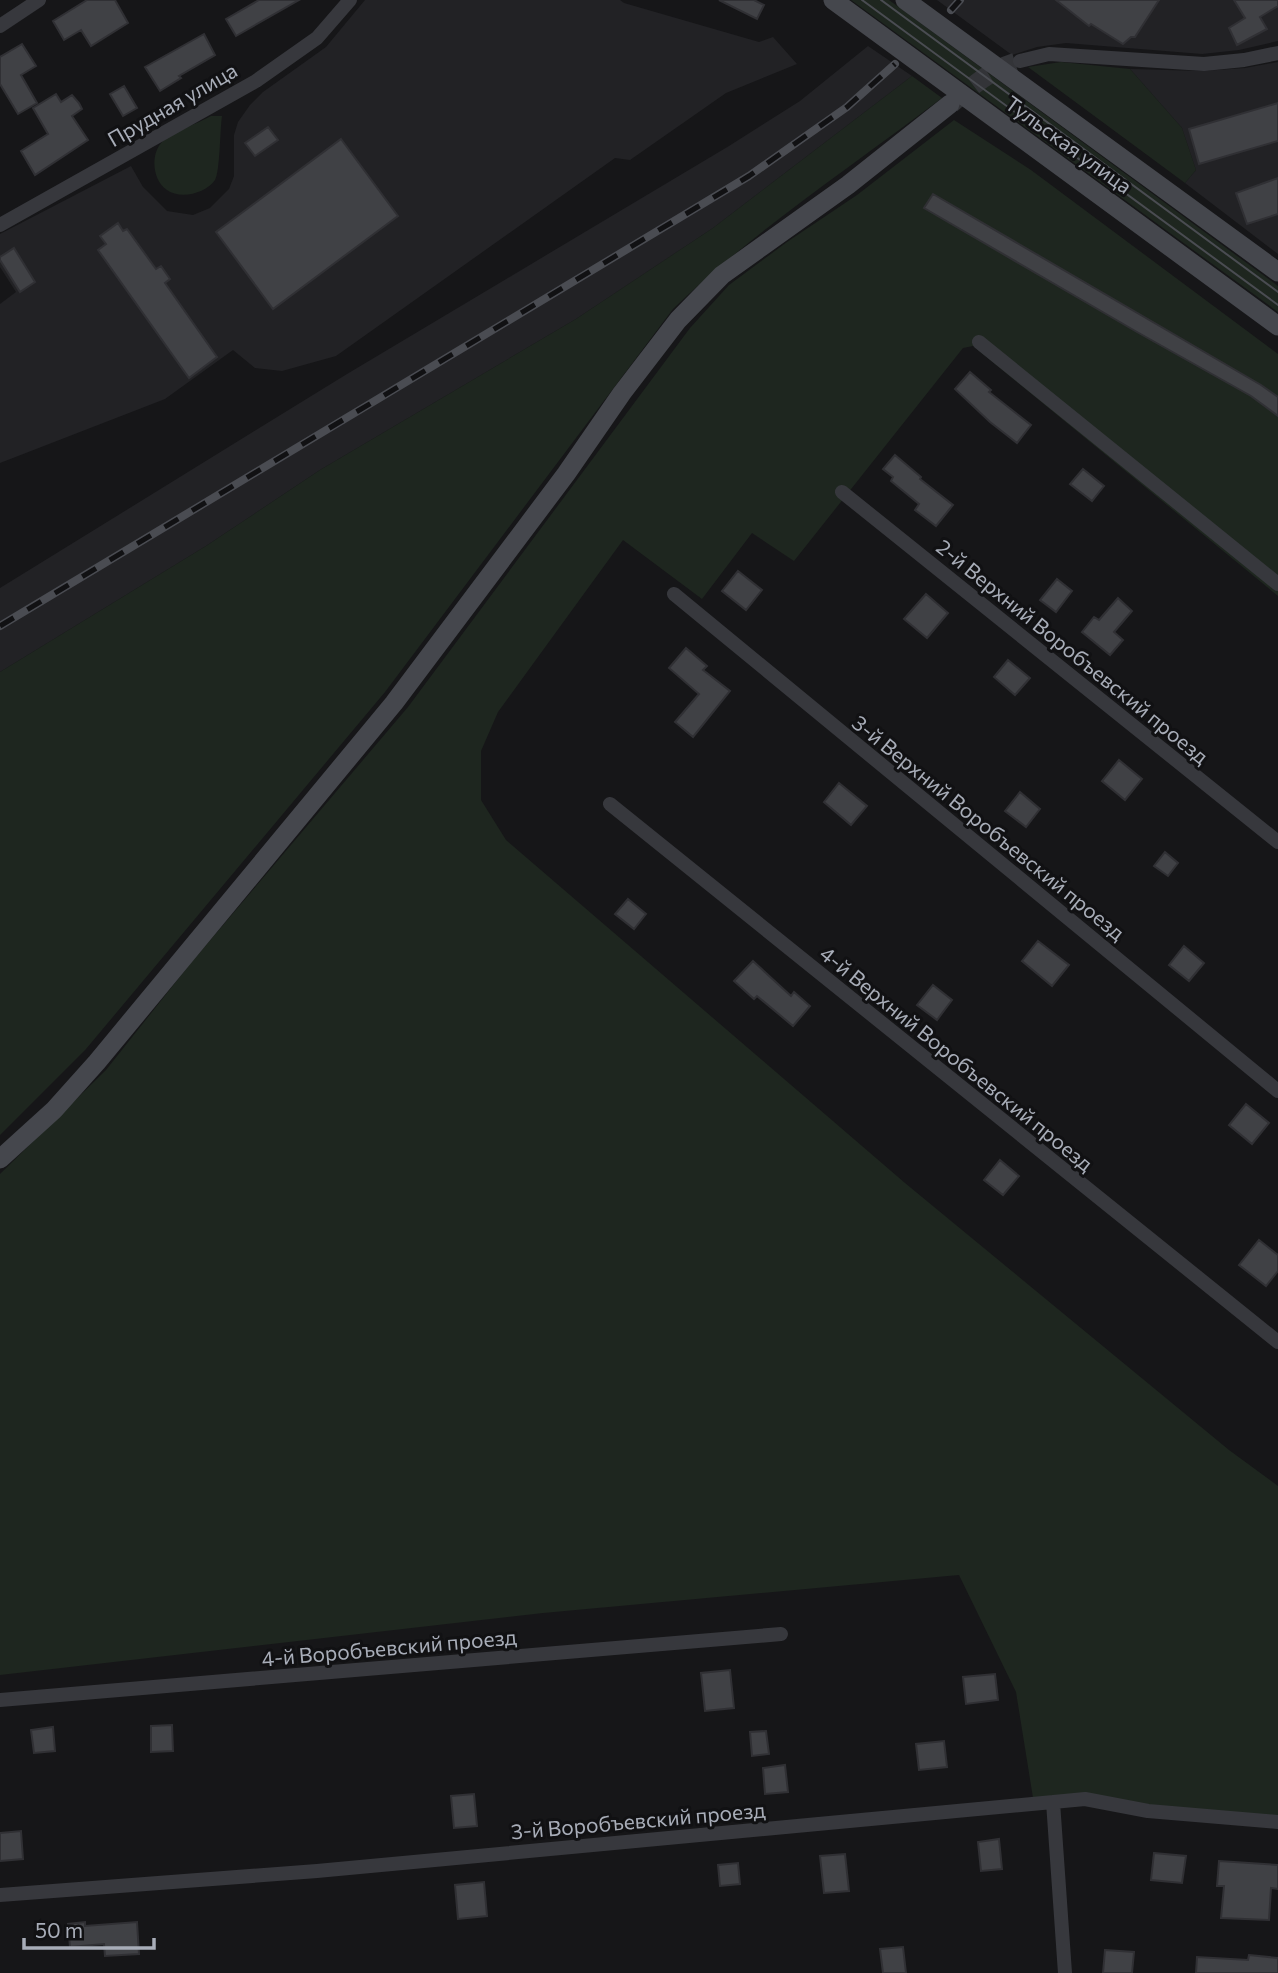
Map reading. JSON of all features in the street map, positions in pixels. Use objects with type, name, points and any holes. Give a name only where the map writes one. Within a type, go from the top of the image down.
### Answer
[{"type":"street","points":[[0,26],[39,0]]},
{"type":"street","name":"Прудная улица","points":[[0,225],[256,81],[317,38],[350,0]]},
{"type":"street","name":"Тульская улица","points":[[833,0],[1278,326]]},
{"type":"street","name":"Тульская улица","points":[[905,0],[1278,272]]},
{"type":"street","points":[[1020,61],[1049,54],[1204,64],[1278,53]]},
{"type":"street","points":[[0,1159],[54,1110],[96,1062],[394,703],[678,320],[722,275],[848,185],[950,104]]},
{"type":"street","points":[[979,342],[1278,584]]},
{"type":"street","name":"2-й Верхний Воробъевский проезд","points":[[842,492],[1278,842]]},
{"type":"street","name":"3-й Верхний Воробъевский проезд","points":[[674,594],[1278,1091]]},
{"type":"street","name":"4-й Верхний Воробъевский проезд","points":[[610,804],[1278,1342]]},
{"type":"street","name":"4-й Воробъевский проезд","points":[[0,1700],[781,1634]]},
{"type":"street","name":"3-й Воробъевский проезд","points":[[0,1895],[331,1870],[1085,1799],[1148,1811],[1278,1822]]},
{"type":"street","points":[[1053,1802],[1065,1973]]},
{"type":"shaded area","points":[[365,0],[620,0],[759,42],[773,37],[797,64],[726,93],[630,160],[615,158],[336,356],[282,371],[255,368],[233,350],[165,399],[0,463],[0,304],[16,292],[0,267],[0,234],[131,166],[143,187],[167,211],[193,215],[210,208],[229,189],[234,176],[234,135],[238,122],[250,105],[263,92],[326,47]]},
{"type":"shaded area","points":[[851,0],[889,0],[1278,286],[1278,312]]},
{"type":"shaded area","points":[[937,0],[1278,0],[1278,41],[1239,50],[1202,54],[1066,43],[1037,47],[1012,55]]},
{"type":"shaded area","points":[[868,46],[912,76],[713,228],[576,319],[320,470],[206,546],[0,672],[0,588],[347,374],[729,146],[800,101]]},
{"type":"shaded area","points":[[1061,62],[1130,69],[1182,128],[1196,170],[1185,183],[1028,67]]},
{"type":"shaded area","points":[[1278,62],[1278,254],[1185,183],[1196,170],[1182,128],[1130,69],[1203,71]]},
{"type":"shaded area","points":[[912,76],[942,98],[770,226],[673,309],[385,692],[86,1049],[0,1135],[0,672],[206,546],[320,470],[576,319],[713,228]]},
{"type":"shaded area","points":[[211,116],[222,116],[215,180],[193,194],[179,194],[167,190],[158,180],[154,166],[159,146],[174,134]]},
{"type":"shaded area","points":[[954,120],[1031,170],[1278,354],[1278,596],[973,346],[963,348],[794,561],[752,533],[702,599],[623,540],[498,712],[481,751],[481,800],[506,840],[905,1183],[1229,1450],[1278,1486],[1278,1822],[1085,1799],[1034,1804],[1016,1692],[959,1575],[543,1613],[0,1675],[0,1174],[106,1070],[190,964],[408,707],[690,328],[729,285],[857,195]]},
{"type":"building","points":[[87,0],[115,0],[128,23],[91,46],[81,30],[64,40],[53,21]]},
{"type":"building","points":[[259,0],[299,0],[236,36],[226,19]]},
{"type":"building","points":[[719,0],[754,0],[764,5],[757,19]]},
{"type":"building","points":[[1056,0],[1159,0],[1135,37],[1123,44],[1091,24],[1089,26]]},
{"type":"building","points":[[1234,0],[1278,0],[1278,6],[1260,17],[1267,29],[1237,45],[1229,28],[1245,18]]},
{"type":"building","points":[[204,34],[215,55],[179,76],[181,78],[160,91],[145,67]]},
{"type":"building","points":[[22,44],[36,66],[21,75],[37,103],[18,114],[0,84],[0,57]]},
{"type":"building","points":[[124,86],[137,108],[123,116],[110,94]]},
{"type":"building","points":[[56,94],[61,102],[72,95],[79,103],[82,109],[72,116],[88,140],[35,175],[21,151],[48,134],[33,108]]},
{"type":"building","points":[[1278,103],[1278,141],[1199,164],[1189,129]]},
{"type":"building","points":[[268,127],[278,140],[255,156],[245,143]]},
{"type":"building","points":[[341,139],[398,216],[273,309],[216,232]]},
{"type":"building","points":[[1278,178],[1278,214],[1247,224],[1236,193]]},
{"type":"building","points":[[933,194],[1261,385],[1278,397],[1278,416],[1251,396],[924,208]]},
{"type":"building","points":[[118,223],[123,231],[127,229],[156,269],[161,266],[170,279],[165,283],[217,357],[189,378],[98,250],[106,244],[100,236]]},
{"type":"building","points":[[14,248],[35,282],[20,292],[0,260],[0,257]]},
{"type":"building","points":[[970,372],[991,390],[989,392],[1031,425],[1017,443],[955,389]]},
{"type":"building","points":[[895,455],[953,505],[936,526],[915,510],[919,504],[891,481],[893,477],[883,469]]},
{"type":"building","points":[[1083,469],[1104,486],[1092,501],[1070,484]]},
{"type":"building","points":[[738,571],[762,590],[746,610],[722,591]]},
{"type":"building","points":[[1057,579],[1072,591],[1056,612],[1040,600]]},
{"type":"building","points":[[926,594],[948,613],[927,638],[904,619]]},
{"type":"building","points":[[1118,598],[1132,611],[1114,632],[1123,640],[1110,655],[1082,632],[1094,617],[1099,620]]},
{"type":"building","points":[[686,648],[707,666],[703,670],[730,691],[693,737],[675,722],[699,694],[669,668]]},
{"type":"building","points":[[1008,660],[1030,678],[1015,695],[994,677]]},
{"type":"building","points":[[1119,760],[1142,779],[1125,800],[1102,781]]},
{"type":"building","points":[[839,783],[867,806],[851,825],[824,802]]},
{"type":"building","points":[[1020,792],[1040,809],[1026,827],[1005,811]]},
{"type":"building","points":[[1165,852],[1178,863],[1168,876],[1154,866]]},
{"type":"building","points":[[628,899],[646,914],[634,929],[615,914]]},
{"type":"building","points":[[1038,941],[1069,965],[1052,986],[1022,961]]},
{"type":"building","points":[[1184,946],[1204,963],[1189,981],[1169,965]]},
{"type":"building","points":[[753,961],[791,996],[794,992],[810,1006],[793,1026],[757,996],[754,999],[734,981]]},
{"type":"building","points":[[933,985],[952,1000],[937,1020],[917,1005]]},
{"type":"building","points":[[1246,1104],[1269,1123],[1252,1144],[1229,1125]]},
{"type":"building","points":[[1000,1160],[1019,1176],[1003,1195],[984,1180]]},
{"type":"building","points":[[1259,1240],[1278,1255],[1278,1271],[1266,1286],[1239,1265]]},
{"type":"building","points":[[730,1670],[734,1708],[705,1711],[701,1673]]},
{"type":"building","points":[[995,1674],[998,1700],[966,1704],[963,1677]]},
{"type":"building","points":[[172,1725],[173,1751],[151,1752],[151,1726]]},
{"type":"building","points":[[53,1727],[55,1751],[34,1753],[31,1730]]},
{"type":"building","points":[[766,1731],[769,1754],[752,1756],[750,1732]]},
{"type":"building","points":[[944,1741],[947,1767],[919,1770],[916,1744]]},
{"type":"building","points":[[785,1765],[788,1792],[765,1794],[763,1768]]},
{"type":"building","points":[[474,1794],[477,1826],[454,1828],[451,1796]]},
{"type":"building","points":[[21,1831],[23,1859],[0,1861],[0,1833]]},
{"type":"building","points":[[999,1839],[1002,1869],[981,1871],[978,1842]]},
{"type":"building","points":[[1154,1853],[1186,1856],[1182,1883],[1151,1880]]},
{"type":"building","points":[[845,1854],[849,1891],[824,1893],[820,1856]]},
{"type":"building","points":[[1219,1861],[1278,1865],[1278,1889],[1271,1888],[1269,1920],[1221,1918],[1224,1886],[1217,1886]]},
{"type":"building","points":[[738,1863],[740,1884],[720,1886],[718,1865]]},
{"type":"building","points":[[484,1882],[487,1916],[458,1919],[455,1885]]},
{"type":"building","points":[[85,1922],[85,1926],[137,1922],[139,1954],[105,1956],[104,1944],[70,1947],[68,1924]]},
{"type":"building","points":[[903,1947],[906,1973],[883,1973],[880,1949]]},
{"type":"building","points":[[1105,1950],[1134,1952],[1132,1973],[1103,1973]]},
{"type":"building","points":[[1249,1955],[1278,1958],[1278,1973],[1196,1973],[1197,1957],[1248,1960]]},
{"type":"tunnel","points":[[951,104],[992,73],[1020,61]]},
{"type":"tram line","points":[[862,0],[1278,305]]},
{"type":"tram line","points":[[881,0],[1278,292]]},
{"type":"railway","points":[[951,10],[960,0]]},
{"type":"railway","points":[[0,626],[749,176],[847,107],[895,64]]}]
